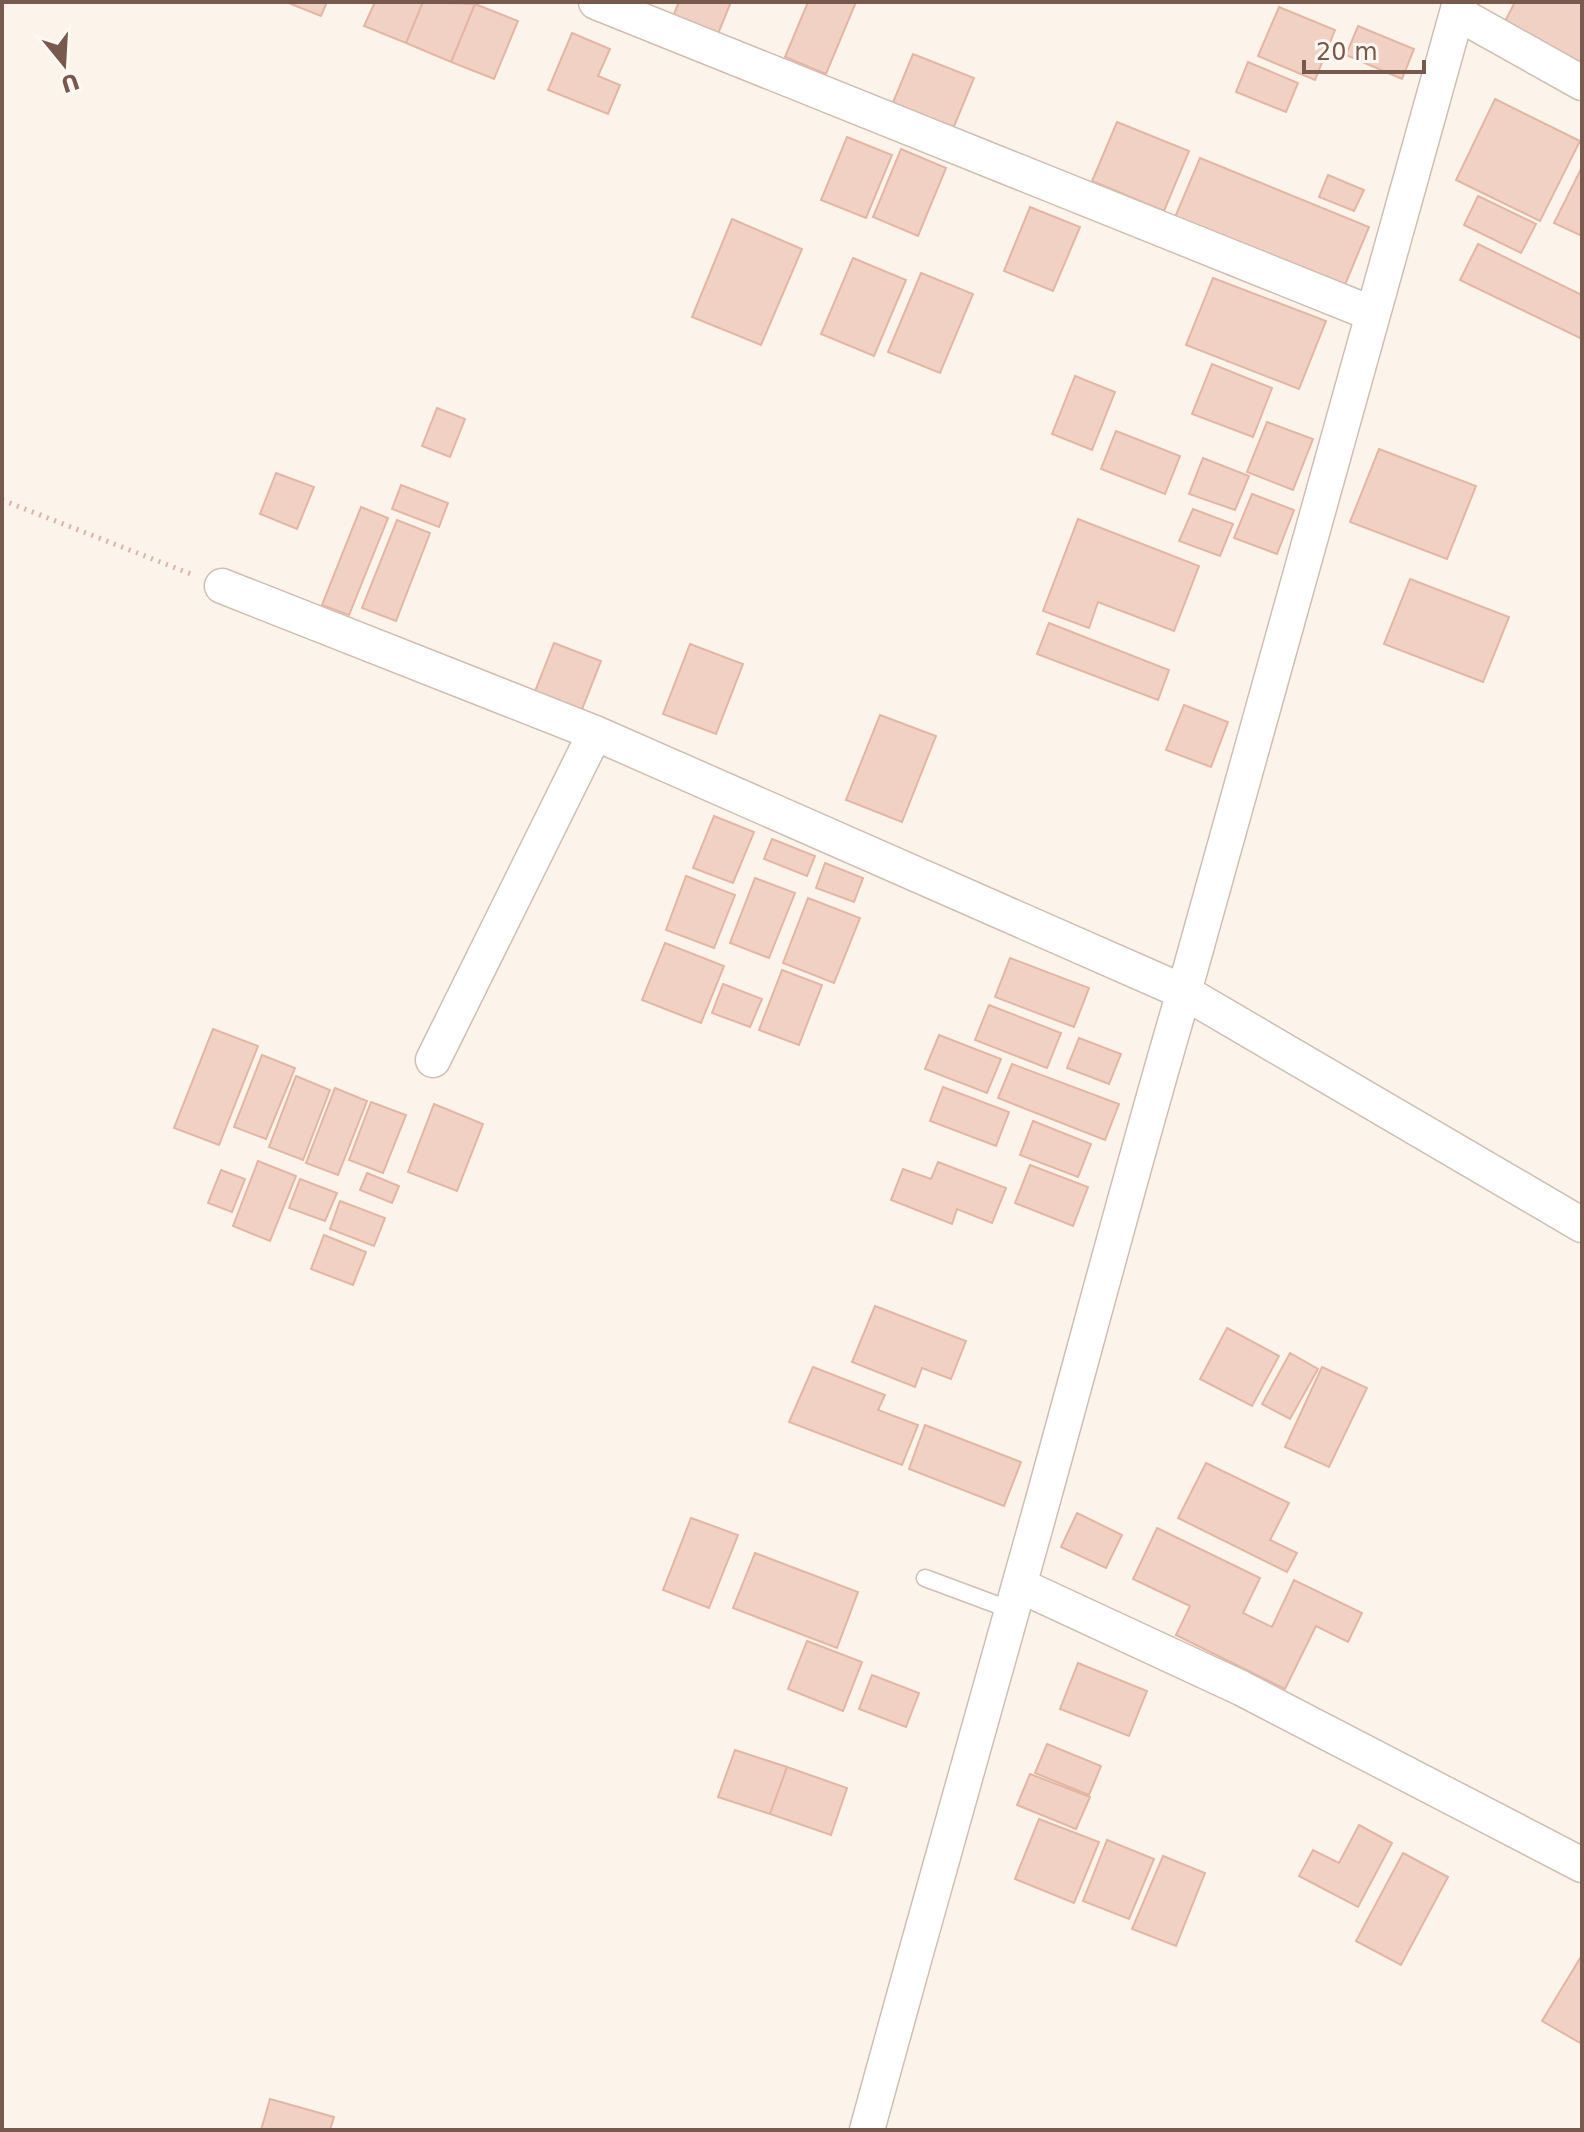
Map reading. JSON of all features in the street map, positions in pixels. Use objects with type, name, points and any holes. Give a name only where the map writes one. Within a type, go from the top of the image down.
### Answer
[{"type":"street","points":[[596,2],[1373,314]]},
{"type":"street","points":[[867,2130],[1136,1152],[1184,992],[1458,7],[1582,83]]},
{"type":"street","points":[[222,586],[595,733],[1184,992],[1582,1225]]},
{"type":"street","points":[[433,1060],[595,733]]},
{"type":"street","points":[[1015,1598],[1241,1688],[1582,1865]]},
{"type":"lane","points":[[925,1578],[1015,1598]]},
{"type":"path","points":[[2,500],[222,586]]},
{"type":"building","points":[[286,2],[327,2],[321,16]]},
{"type":"building","points":[[375,2],[423,2],[406,43],[364,26]]},
{"type":"building","points":[[423,2],[475,4],[451,62],[406,43]]},
{"type":"building","points":[[679,2],[731,2],[713,46],[668,28]]},
{"type":"building","points":[[808,2],[856,2],[826,74],[785,57]]},
{"type":"building","points":[[1515,2],[1582,2],[1582,64],[1503,25]]},
{"type":"building","points":[[475,4],[518,21],[494,79],[451,62]]},
{"type":"building","points":[[1279,7],[1335,30],[1315,80],[1258,56]]},
{"type":"building","points":[[1358,26],[1414,49],[1402,79],[1346,55]]},
{"type":"building","points":[[572,33],[610,49],[598,76],[620,85],[608,114],[548,90]]},
{"type":"building","points":[[913,54],[974,78],[948,141],[887,117]]},
{"type":"building","points":[[1248,62],[1298,83],[1286,112],[1236,92]]},
{"type":"building","points":[[1495,99],[1580,141],[1540,221],[1456,180]]},
{"type":"building","points":[[1117,122],[1189,151],[1164,211],[1092,181]]},
{"type":"building","points":[[847,137],[892,155],[866,218],[821,200]]},
{"type":"building","points":[[901,149],[946,168],[918,236],[873,217]]},
{"type":"building","points":[[1200,158],[1369,227],[1342,292],[1173,222]]},
{"type":"building","points":[[1582,167],[1582,236],[1554,223]]},
{"type":"building","points":[[1328,175],[1364,190],[1354,211],[1319,197]]},
{"type":"building","points":[[1478,196],[1536,224],[1521,253],[1464,225]]},
{"type":"building","points":[[1030,207],[1080,227],[1053,291],[1004,271]]},
{"type":"building","points":[[732,219],[802,249],[761,345],[692,317]]},
{"type":"building","points":[[1478,244],[1582,295],[1582,339],[1460,280]]},
{"type":"building","points":[[853,258],[906,280],[874,356],[821,334]]},
{"type":"building","points":[[921,273],[973,294],[940,373],[888,352]]},
{"type":"building","points":[[1213,278],[1326,321],[1299,389],[1186,345]]},
{"type":"building","points":[[1212,364],[1272,388],[1253,437],[1192,414]]},
{"type":"building","points":[[1075,376],[1115,392],[1092,450],[1052,434]]},
{"type":"building","points":[[437,408],[465,419],[450,457],[422,446]]},
{"type":"building","points":[[1267,422],[1313,439],[1293,490],[1247,472]]},
{"type":"building","points":[[1116,431],[1180,456],[1165,494],[1101,469]]},
{"type":"building","points":[[1379,449],[1476,486],[1447,559],[1350,522]]},
{"type":"building","points":[[1203,458],[1249,476],[1235,510],[1189,494]]},
{"type":"building","points":[[276,473],[314,487],[297,529],[260,514]]},
{"type":"building","points":[[401,485],[448,503],[439,527],[392,509]]},
{"type":"building","points":[[1252,494],[1294,510],[1277,554],[1234,538]]},
{"type":"building","points":[[361,507],[388,518],[349,615],[322,605]]},
{"type":"building","points":[[1193,509],[1233,524],[1220,556],[1179,541]]},
{"type":"building","points":[[1078,519],[1199,566],[1174,631],[1098,602],[1089,628],[1043,611]]},
{"type":"building","points":[[397,520],[430,533],[396,621],[362,608]]},
{"type":"building","points":[[1410,579],[1509,617],[1483,682],[1384,644]]},
{"type":"building","points":[[1049,623],[1169,670],[1158,700],[1037,654]]},
{"type":"building","points":[[554,643],[601,661],[579,717],[532,699]]},
{"type":"building","points":[[690,644],[743,664],[716,734],[663,714]]},
{"type":"building","points":[[1184,705],[1228,722],[1211,767],[1166,750]]},
{"type":"building","points":[[880,715],[936,736],[902,822],[846,800]]},
{"type":"building","points":[[714,816],[754,832],[733,883],[693,868]]},
{"type":"building","points":[[772,839],[815,856],[807,876],[764,859]]},
{"type":"building","points":[[825,863],[863,878],[854,902],[816,888]]},
{"type":"building","points":[[686,876],[735,895],[714,948],[666,930]]},
{"type":"building","points":[[755,878],[795,893],[769,958],[730,943]]},
{"type":"building","points":[[808,898],[860,918],[834,983],[783,963]]},
{"type":"building","points":[[665,943],[724,966],[701,1023],[642,1000]]},
{"type":"building","points":[[1010,958],[1089,988],[1074,1027],[995,997]]},
{"type":"building","points":[[782,970],[822,985],[799,1045],[759,1030]]},
{"type":"building","points":[[723,984],[762,999],[750,1027],[712,1013]]},
{"type":"building","points":[[989,1005],[1061,1033],[1047,1068],[975,1040]]},
{"type":"building","points":[[213,1029],[258,1046],[219,1145],[174,1128]]},
{"type":"building","points":[[939,1035],[1001,1059],[987,1093],[925,1069]]},
{"type":"building","points":[[1079,1038],[1121,1054],[1109,1084],[1067,1068]]},
{"type":"building","points":[[262,1055],[295,1068],[266,1139],[234,1127]]},
{"type":"building","points":[[1012,1064],[1119,1104],[1105,1140],[998,1098]]},
{"type":"building","points":[[296,1076],[330,1090],[303,1160],[269,1147]]},
{"type":"building","points":[[943,1087],[1009,1112],[996,1146],[930,1121]]},
{"type":"building","points":[[335,1088],[367,1101],[338,1175],[306,1163]]},
{"type":"building","points":[[371,1102],[406,1115],[383,1173],[349,1160]]},
{"type":"building","points":[[434,1104],[483,1124],[457,1191],[408,1172]]},
{"type":"building","points":[[1033,1121],[1091,1144],[1078,1177],[1020,1155]]},
{"type":"building","points":[[258,1161],[296,1176],[270,1241],[233,1226]]},
{"type":"building","points":[[938,1162],[1006,1188],[992,1223],[957,1209],[952,1224],[891,1200],[903,1169],[931,1179]]},
{"type":"building","points":[[1030,1165],[1088,1187],[1073,1226],[1015,1203]]},
{"type":"building","points":[[221,1170],[245,1179],[232,1212],[208,1203]]},
{"type":"building","points":[[367,1173],[399,1186],[392,1203],[360,1190]]},
{"type":"building","points":[[300,1179],[337,1193],[325,1221],[289,1208]]},
{"type":"building","points":[[340,1201],[385,1218],[374,1246],[330,1229]]},
{"type":"building","points":[[324,1235],[366,1252],[353,1285],[311,1269]]},
{"type":"building","points":[[875,1306],[966,1341],[951,1379],[922,1368],[915,1387],[852,1362]]},
{"type":"building","points":[[1227,1328],[1279,1356],[1252,1406],[1200,1379]]},
{"type":"building","points":[[1290,1353],[1318,1369],[1290,1419],[1262,1404]]},
{"type":"building","points":[[813,1367],[885,1395],[878,1410],[918,1425],[902,1465],[789,1422]]},
{"type":"building","points":[[1322,1367],[1367,1388],[1329,1467],[1285,1447]]},
{"type":"building","points":[[925,1425],[1021,1462],[1004,1506],[909,1469]]},
{"type":"building","points":[[1206,1463],[1289,1503],[1270,1540],[1297,1553],[1287,1572],[1178,1518]]},
{"type":"building","points":[[1077,1513],[1122,1535],[1106,1568],[1061,1547]]},
{"type":"building","points":[[691,1518],[738,1535],[709,1608],[663,1590]]},
{"type":"building","points":[[1157,1528],[1260,1578],[1243,1613],[1272,1627],[1294,1580],[1362,1613],[1348,1642],[1316,1626],[1285,1689],[1176,1635],[1190,1606],[1133,1579]]},
{"type":"building","points":[[755,1553],[858,1592],[837,1648],[733,1608]]},
{"type":"building","points":[[807,1641],[862,1662],[843,1711],[788,1689]]},
{"type":"building","points":[[1078,1663],[1147,1691],[1129,1736],[1060,1709]]},
{"type":"building","points":[[872,1675],[919,1693],[906,1727],[859,1709]]},
{"type":"building","points":[[1047,1744],[1101,1766],[1089,1795],[1035,1773]]},
{"type":"building","points":[[735,1750],[787,1767],[770,1814],[718,1797]]},
{"type":"building","points":[[787,1767],[847,1788],[831,1835],[770,1814]]},
{"type":"building","points":[[1030,1774],[1090,1797],[1076,1829],[1017,1805]]},
{"type":"building","points":[[1039,1819],[1099,1842],[1074,1903],[1015,1879]]},
{"type":"building","points":[[1359,1825],[1392,1843],[1358,1907],[1299,1876],[1313,1850],[1339,1863]]},
{"type":"building","points":[[1107,1840],[1154,1859],[1129,1919],[1083,1901]]},
{"type":"building","points":[[1403,1853],[1448,1877],[1401,1965],[1356,1941]]},
{"type":"building","points":[[1163,1856],[1205,1873],[1176,1946],[1132,1929]]},
{"type":"building","points":[[1582,1955],[1582,2044],[1542,2021]]},
{"type":"building","points":[[270,2099],[334,2117],[330,2130],[261,2130]]}]
